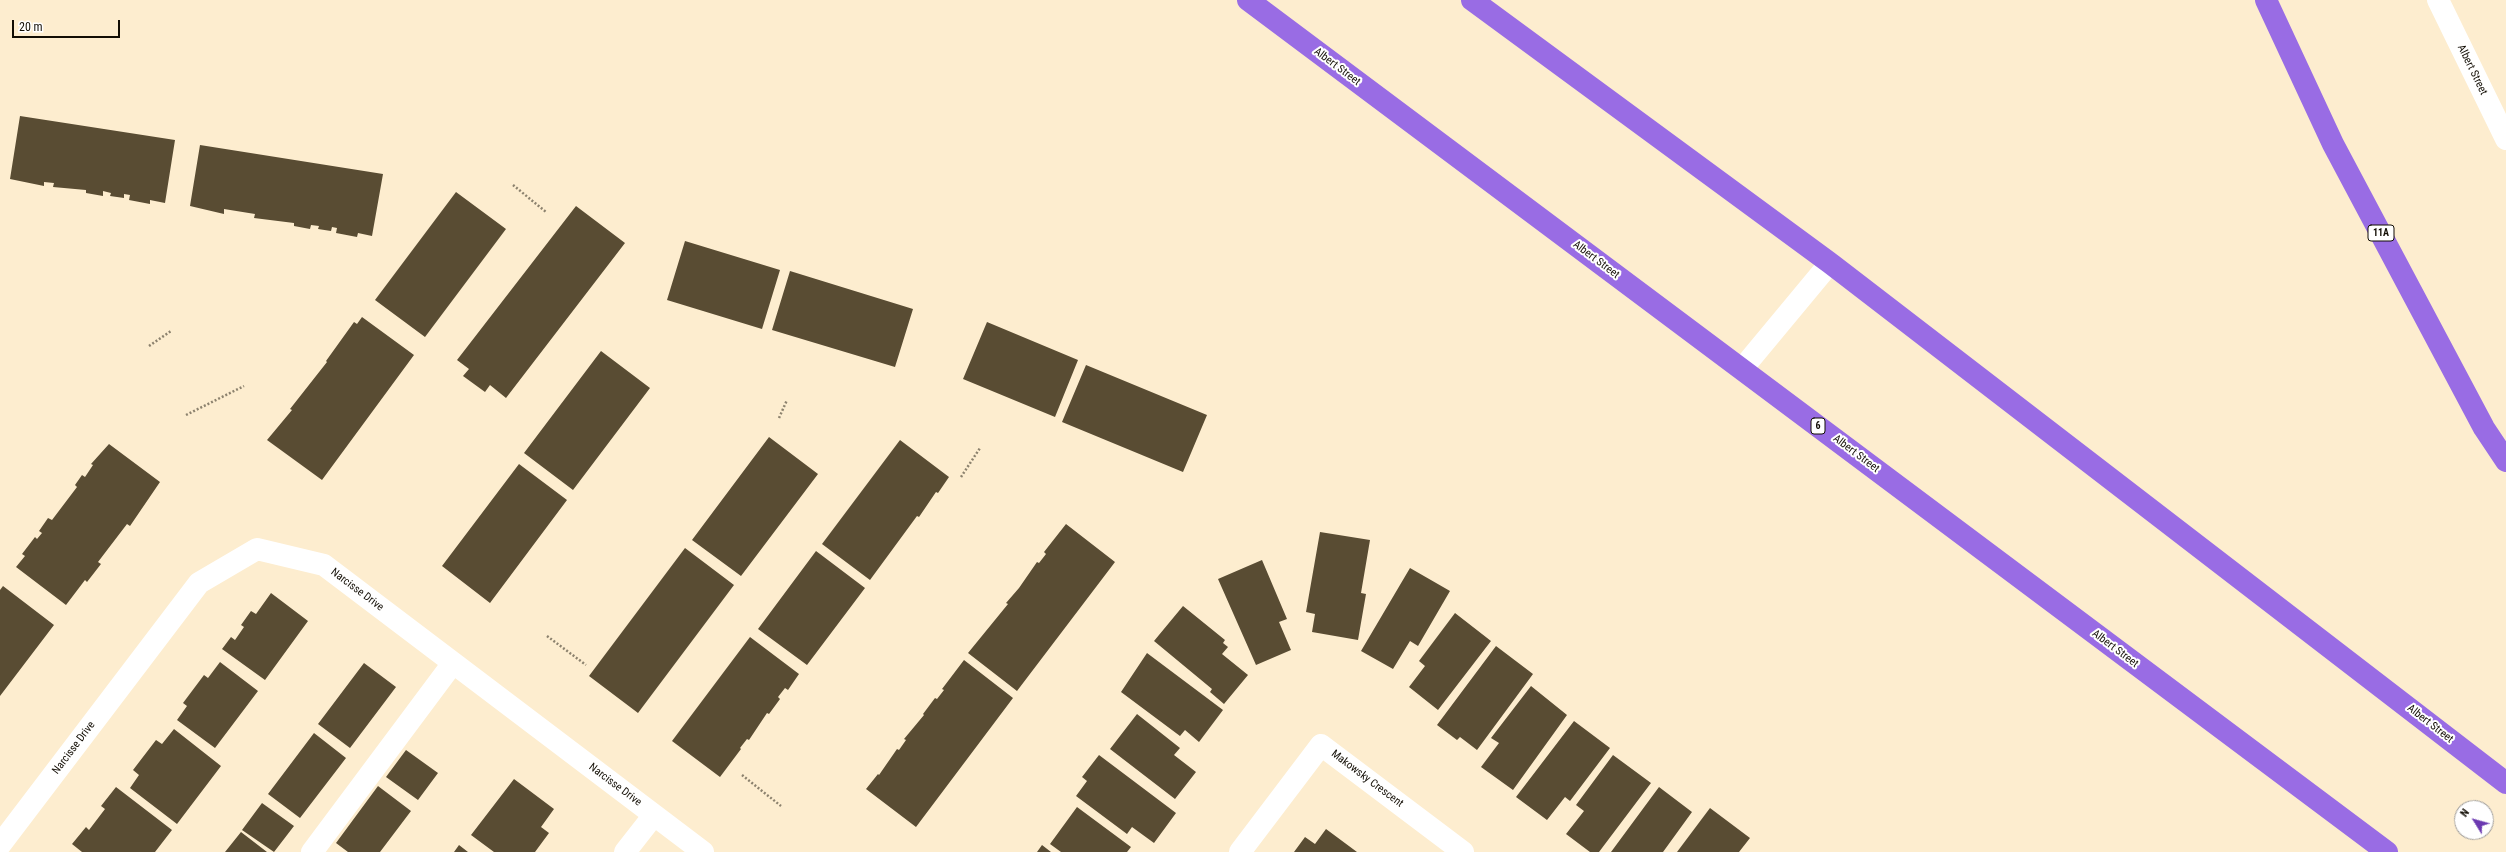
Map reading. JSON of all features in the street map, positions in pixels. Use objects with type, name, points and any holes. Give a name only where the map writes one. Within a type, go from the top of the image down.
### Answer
[{"type":"highway","name":"Albert Street","points":[[1248,0],[2387,852]]},
{"type":"highway","name":"Albert Street","points":[[1472,0],[1830,263],[2506,782]]},
{"type":"highway","name":"11A","points":[[2266,0],[2333,144],[2484,428],[2506,461]]},
{"type":"street","name":"Albert Street","points":[[2438,0],[2506,139]]},
{"type":"street","points":[[1742,369],[1830,263]]},
{"type":"street","name":"Narcisse Drive","points":[[0,845],[199,583],[257,549],[324,565],[703,852]]},
{"type":"street","points":[[312,852],[454,663]]},
{"type":"street","name":"Makowsky Crescent","points":[[1240,852],[1321,745],[1463,852]]},
{"type":"street","points":[[625,852],[654,815]]},
{"type":"path","points":[[513,185],[546,212]]},
{"type":"path","points":[[149,346],[171,331]]},
{"type":"path","points":[[186,415],[244,386]]},
{"type":"path","points":[[779,418],[787,400]]},
{"type":"path","points":[[961,477],[980,448]]},
{"type":"path","points":[[547,636],[586,666]]},
{"type":"path","points":[[742,775],[781,806]]},
{"type":"building","points":[[20,116],[175,140],[165,203],[150,200],[150,204],[129,200],[130,195],[124,194],[124,198],[110,196],[111,193],[103,191],[103,196],[86,193],[86,190],[53,187],[54,183],[44,182],[44,186],[10,179]]},
{"type":"building","points":[[200,145],[383,174],[372,236],[358,233],[357,237],[336,233],[337,228],[332,227],[331,231],[318,229],[319,226],[311,225],[310,229],[294,226],[294,223],[254,218],[255,214],[224,209],[224,214],[190,206]]},
{"type":"building","points":[[456,192],[506,229],[425,337],[375,300]]},
{"type":"building","points":[[576,206],[625,243],[506,398],[490,385],[485,392],[463,376],[469,369],[457,360]]},
{"type":"building","points":[[685,241],[780,270],[762,329],[667,300]]},
{"type":"building","points":[[790,271],[913,309],[895,367],[772,330]]},
{"type":"building","points":[[362,317],[414,355],[322,480],[267,440],[292,410],[290,409],[327,362],[326,361],[354,322],[357,324]]},
{"type":"building","points":[[987,322],[1078,360],[1055,417],[963,379]]},
{"type":"building","points":[[601,351],[650,388],[573,490],[524,453]]},
{"type":"building","points":[[1086,365],[1207,415],[1183,472],[1062,422]]},
{"type":"building","points":[[769,437],[818,474],[741,576],[692,540]]},
{"type":"building","points":[[900,440],[949,477],[938,493],[936,492],[919,517],[917,516],[870,580],[822,544]]},
{"type":"building","points":[[109,444],[160,482],[130,526],[127,524],[98,562],[101,564],[87,582],[85,580],[66,605],[16,567],[25,556],[22,554],[35,537],[37,539],[42,533],[39,531],[48,518],[52,520],[77,487],[75,485],[82,475],[85,477],[93,465],[91,464]]},
{"type":"building","points":[[519,464],[567,500],[490,603],[442,566]]},
{"type":"building","points":[[1066,524],[1115,562],[1017,691],[968,653],[1008,604],[1006,603],[1019,588],[1037,562],[1039,563],[1046,554],[1044,552]]},
{"type":"building","points":[[1320,532],[1370,540],[1361,593],[1366,594],[1358,640],[1312,632],[1315,614],[1306,612]]},
{"type":"building","points":[[685,548],[734,585],[638,713],[589,676]]},
{"type":"building","points":[[816,551],[865,588],[807,665],[758,629]]},
{"type":"building","points":[[1262,560],[1287,619],[1279,622],[1291,650],[1256,665],[1218,579]]},
{"type":"building","points":[[1410,568],[1450,591],[1418,646],[1410,641],[1393,669],[1361,651]]},
{"type":"building","points":[[3,586],[54,625],[0,696],[0,590]]},
{"type":"building","points":[[271,593],[308,621],[265,680],[222,649],[231,637],[235,640],[244,627],[241,625],[251,611],[256,614]]},
{"type":"building","points":[[1183,606],[1225,640],[1223,643],[1228,647],[1222,654],[1248,675],[1224,704],[1210,692],[1212,689],[1154,641]]},
{"type":"building","points":[[1455,613],[1491,641],[1438,710],[1409,687],[1425,666],[1419,661]]},
{"type":"building","points":[[750,637],[799,674],[788,690],[785,688],[778,697],[780,699],[769,714],[767,713],[749,740],[747,739],[740,748],[741,749],[720,777],[672,741]]},
{"type":"building","points":[[1496,646],[1533,674],[1477,750],[1460,737],[1457,740],[1437,725]]},
{"type":"building","points":[[1147,653],[1223,710],[1199,742],[1185,730],[1180,736],[1121,692]]},
{"type":"building","points":[[964,660],[1013,698],[916,827],[866,789],[878,774],[879,775],[897,749],[899,750],[906,740],[904,739],[924,715],[923,714],[935,698],[937,699],[944,690],[942,689]]},
{"type":"building","points":[[220,662],[258,691],[215,748],[177,720],[187,706],[183,703],[204,675],[208,678]]},
{"type":"building","points":[[364,663],[396,687],[350,748],[318,724]]},
{"type":"building","points":[[1531,686],[1567,715],[1513,790],[1481,767],[1499,743],[1491,738]]},
{"type":"building","points":[[1137,714],[1180,748],[1174,755],[1196,772],[1175,799],[1110,749]]},
{"type":"building","points":[[1574,721],[1610,748],[1570,801],[1565,797],[1547,820],[1516,797]]},
{"type":"building","points":[[174,729],[221,766],[177,824],[130,788],[139,775],[133,770],[156,740],[162,744]]},
{"type":"building","points":[[314,733],[346,758],[300,818],[268,794]]},
{"type":"building","points":[[406,750],[438,773],[418,800],[386,777]]},
{"type":"building","points":[[1099,755],[1176,813],[1154,843],[1132,827],[1127,834],[1076,796],[1087,781],[1082,777]]},
{"type":"building","points":[[1613,755],[1651,783],[1599,852],[1590,852],[1566,834],[1584,811],[1576,805]]},
{"type":"building","points":[[514,779],[554,809],[541,827],[549,833],[535,852],[494,852],[471,835]]},
{"type":"building","points":[[378,786],[411,811],[380,852],[348,852],[336,843]]},
{"type":"building","points":[[116,787],[172,830],[155,852],[82,852],[72,844],[86,827],[89,830],[105,809],[101,806]]},
{"type":"building","points":[[1659,787],[1692,812],[1663,852],[1611,852]]},
{"type":"building","points":[[262,803],[294,826],[274,852],[242,830]]},
{"type":"building","points":[[1077,807],[1131,847],[1127,852],[1061,852],[1050,844]]},
{"type":"building","points":[[1710,808],[1750,838],[1739,852],[1677,852]]},
{"type":"building","points":[[1326,829],[1357,852],[1294,852],[1305,837],[1315,844]]},
{"type":"building","points":[[241,832],[267,852],[225,852]]},
{"type":"building","points":[[459,845],[468,852],[454,852]]},
{"type":"building","points":[[1042,845],[1051,852],[1037,852]]}]
